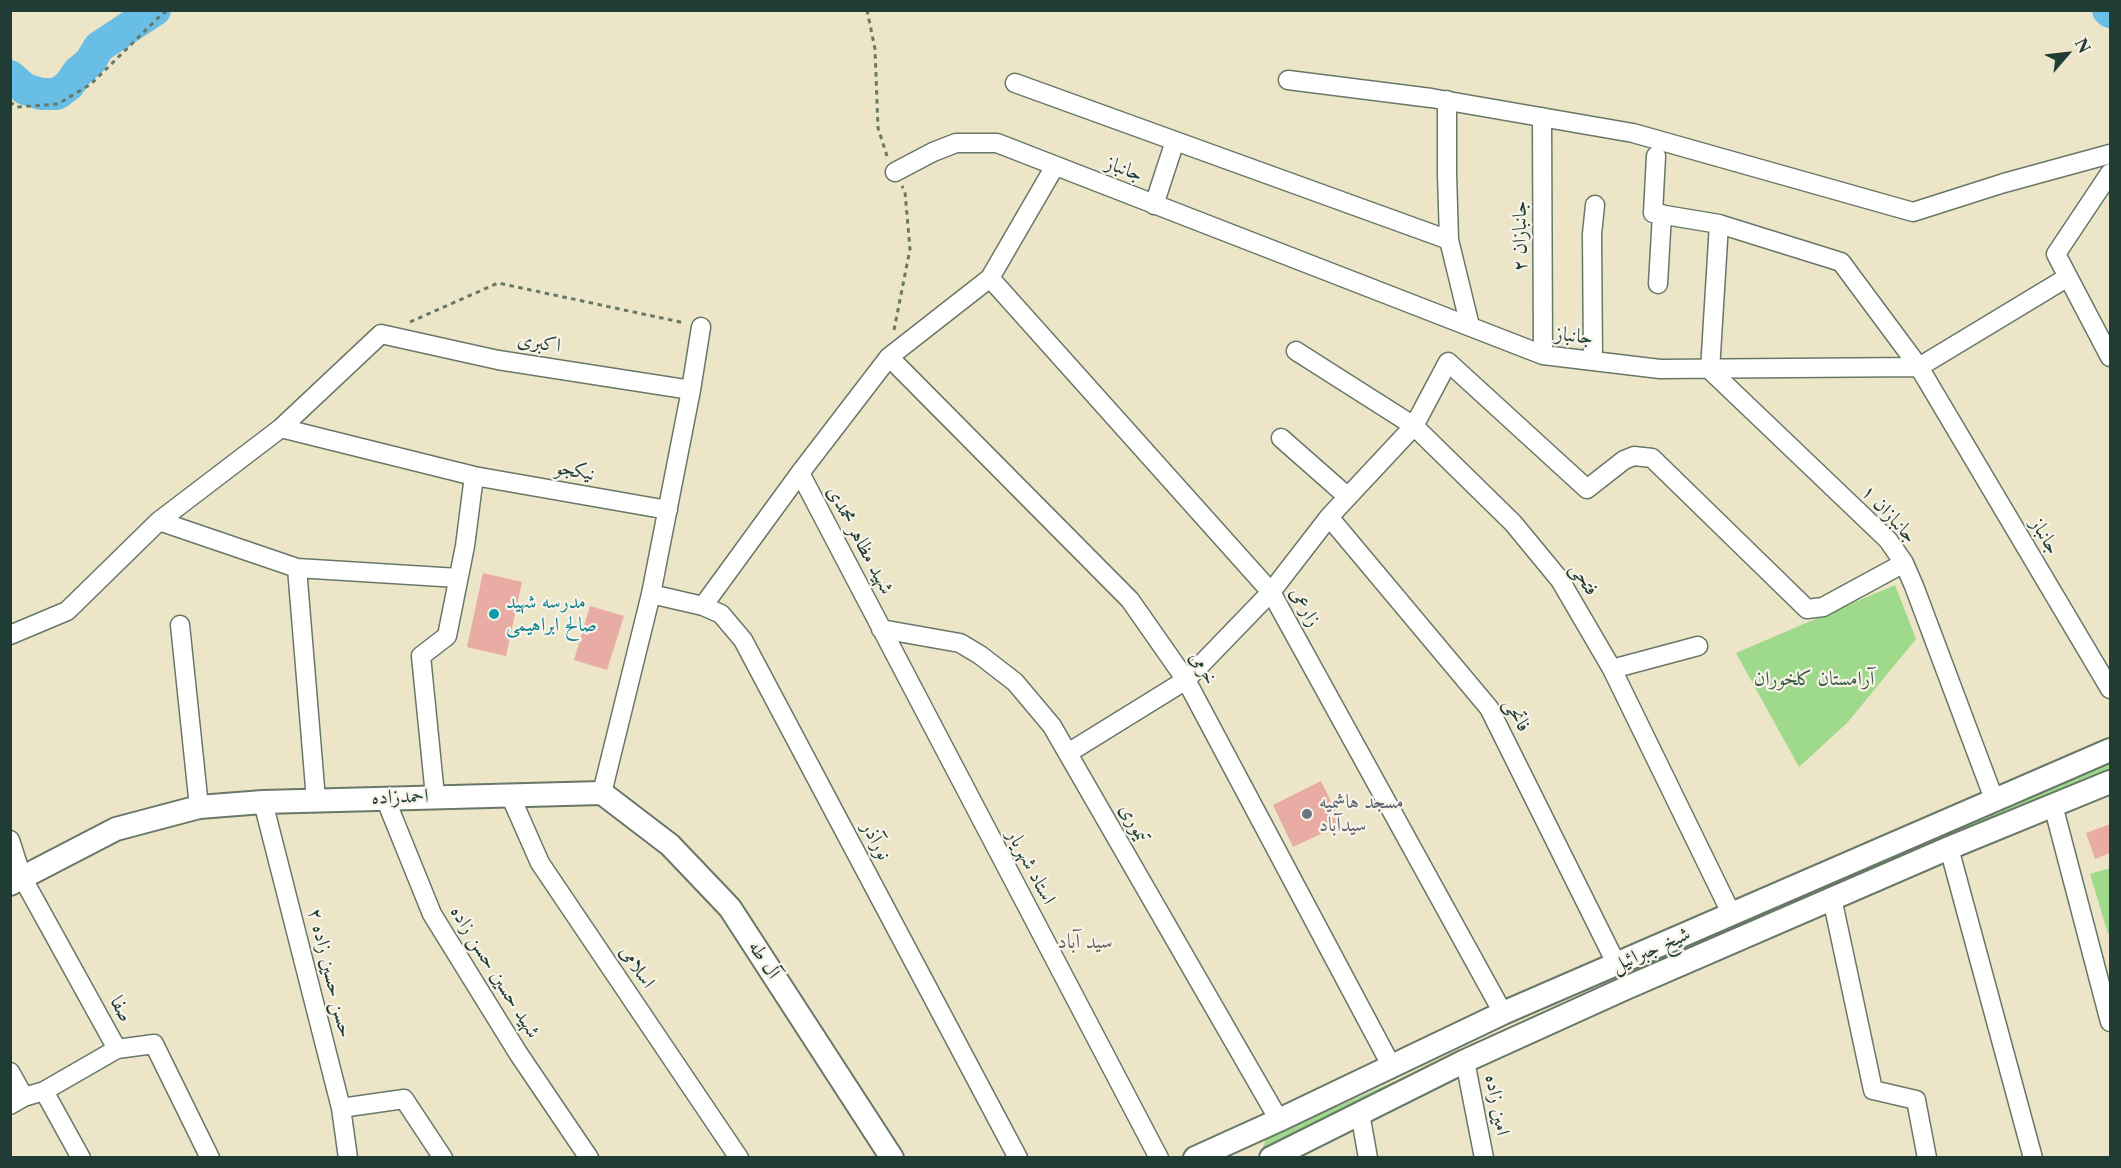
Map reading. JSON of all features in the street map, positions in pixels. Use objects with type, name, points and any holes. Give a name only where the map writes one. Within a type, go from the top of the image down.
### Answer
[{"type":"street","points":[[1288,80],[1447,100],[1633,133],[1913,212],[2004,183],[2110,154]]},
{"type":"street","points":[[1015,82],[1449,240]]},
{"type":"street","points":[[1447,100],[1449,240],[1470,326]]},
{"type":"street","name":"جانبازان ۲","points":[[1542,117],[1544,355]]},
{"type":"street","points":[[1154,205],[1175,141]]},
{"type":"street","name":"جانباز","points":[[895,172],[956,143],[997,143],[1544,355],[1660,369],[1919,368],[2110,689]]},
{"type":"street","points":[[1656,156],[1653,213],[1719,224],[1841,262],[1919,368],[2068,277]]},
{"type":"street","points":[[703,606],[800,473],[889,357],[990,278],[1055,166]]},
{"type":"street","points":[[2110,172],[2056,254],[2110,357]]},
{"type":"street","points":[[1593,361],[1592,234],[1595,205]]},
{"type":"street","points":[[1658,284],[1662,214]]},
{"type":"street","points":[[1710,370],[1719,224]]},
{"type":"street","name":"زارعی","points":[[990,278],[1271,592],[1503,1013]]},
{"type":"street","points":[[602,793],[651,594],[692,390],[701,327]]},
{"type":"street","points":[[10,635],[67,611],[159,521],[281,428],[381,334]]},
{"type":"street","name":"اکبری","points":[[381,334],[498,360],[692,390]]},
{"type":"street","name":"فتحی","points":[[1296,351],[1414,426],[1513,523],[1560,580],[1612,669],[1732,915]]},
{"type":"street","name":"خرمی","points":[[889,357],[1130,600],[1186,680],[1392,1067]]},
{"type":"street","points":[[1068,753],[1186,680],[1271,592],[1329,517],[1414,426],[1448,362],[1587,489],[1624,460],[1634,456],[1652,458],[1807,609],[1823,607],[1904,564]]},
{"type":"street","name":"جانبازان ۱","points":[[1710,370],[1888,540],[1904,564],[1995,799]]},
{"type":"street","name":"نیکجو","points":[[281,428],[474,476],[668,510]]},
{"type":"street","points":[[1281,438],[1348,497]]},
{"type":"street","name":"شهید مظاهر محمدی","points":[[800,473],[881,629]]},
{"type":"street","points":[[435,796],[422,656],[447,636],[465,546],[474,476]]},
{"type":"street","name":"فاتحی","points":[[1329,517],[1489,708],[1617,965]]},
{"type":"street","points":[[159,521],[297,568],[458,578]]},
{"type":"street","points":[[297,568],[315,800]]},
{"type":"street","name":"نورآذر","points":[[651,594],[703,606],[721,614],[743,640],[1018,1158]]},
{"type":"street","points":[[180,625],[199,807]]},
{"type":"street","name":"تیموری","points":[[881,629],[960,643],[1015,682],[1052,726],[1279,1120]]},
{"type":"street","name":"استاد شهریار","points":[[881,629],[1159,1158]]},
{"type":"street","points":[[1612,669],[1698,646]]},
{"type":"street","name":"شیخ جبرائیل","points":[[1195,1158],[1230,1150],[1279,1120],[1503,1013],[2110,750]]},
{"type":"street","name":"شیخ جبرائیل","points":[[1271,1158],[1465,1061],[1626,988],[1948,848],[2110,782]]},
{"type":"street","name":"احمدزاده","points":[[16,881],[116,829],[199,807],[263,801],[602,793]]},
{"type":"street","name":"آل طه","points":[[602,793],[670,845],[730,908],[892,1158]]},
{"type":"street","name":"اسلامی","points":[[510,795],[540,863],[739,1158]]},
{"type":"street","name":"شهید حسین حسن زاده","points":[[385,798],[432,914],[518,1053],[589,1158]]},
{"type":"street","name":"حسن حسین زاده ۲","points":[[263,801],[341,1108],[348,1158]]},
{"type":"street","points":[[2053,805],[2110,1022]]},
{"type":"street","name":"صفا","points":[[10,840],[16,881],[117,1049],[154,1044],[210,1158]]},
{"type":"street","points":[[1948,848],[2033,1158]]},
{"type":"street","points":[[1832,898],[1873,1090],[1916,1100],[1927,1158]]},
{"type":"street","points":[[1617,965],[1626,988]]},
{"type":"street","points":[[10,1072],[17,1101],[44,1090],[117,1049]]},
{"type":"street","name":"امین زاده","points":[[1465,1061],[1484,1158]]},
{"type":"street","points":[[44,1090],[81,1158]]},
{"type":"street","points":[[341,1108],[404,1099],[443,1158]]},
{"type":"street","points":[[1360,1113],[1368,1158]]},
{"type":"path","points":[[10,102],[17,107],[58,104],[91,84],[168,10]]},
{"type":"path","points":[[381,334],[498,283],[701,327]]},
{"type":"green space","name":"آرامستان کلخوران","points":[[1895,585],[1916,639],[1847,723],[1799,767],[1736,653]]},
{"type":"green space","points":[[2110,761],[2110,771],[1643,974],[1701,940]]},
{"type":"green space","points":[[2110,868],[2110,933],[2108,934],[2090,874]]},
{"type":"green space","points":[[1602,985],[1522,1029],[1261,1152],[1267,1137],[1437,1063]]},
{"type":"building","name":"مدرسه شهید صالح ابراهیمی","points":[[483,573],[522,582],[506,656],[467,647]]},
{"type":"building","points":[[590,606],[624,616],[607,670],[574,660]]},
{"type":"building","name":"مسجد هاشمیه سیدآباد","points":[[1321,781],[1342,824],[1293,847],[1273,805]]},
{"type":"building","points":[[2110,824],[2110,853],[2095,859],[2086,833]]},
{"type":"waterway","points":[[10,76],[25,89],[41,94],[57,94],[69,85],[78,72],[90,62],[99,47],[155,10]]},
{"type":"place","name":"مدرسه شهید صالح ابراهیمی","points":[[494,614]]},
{"type":"place","name":"مسجد هاشمیه سیدآباد","points":[[1307,814]]},
{"type":"district","name":"سید آباد","points":[[1085,942]]}]
